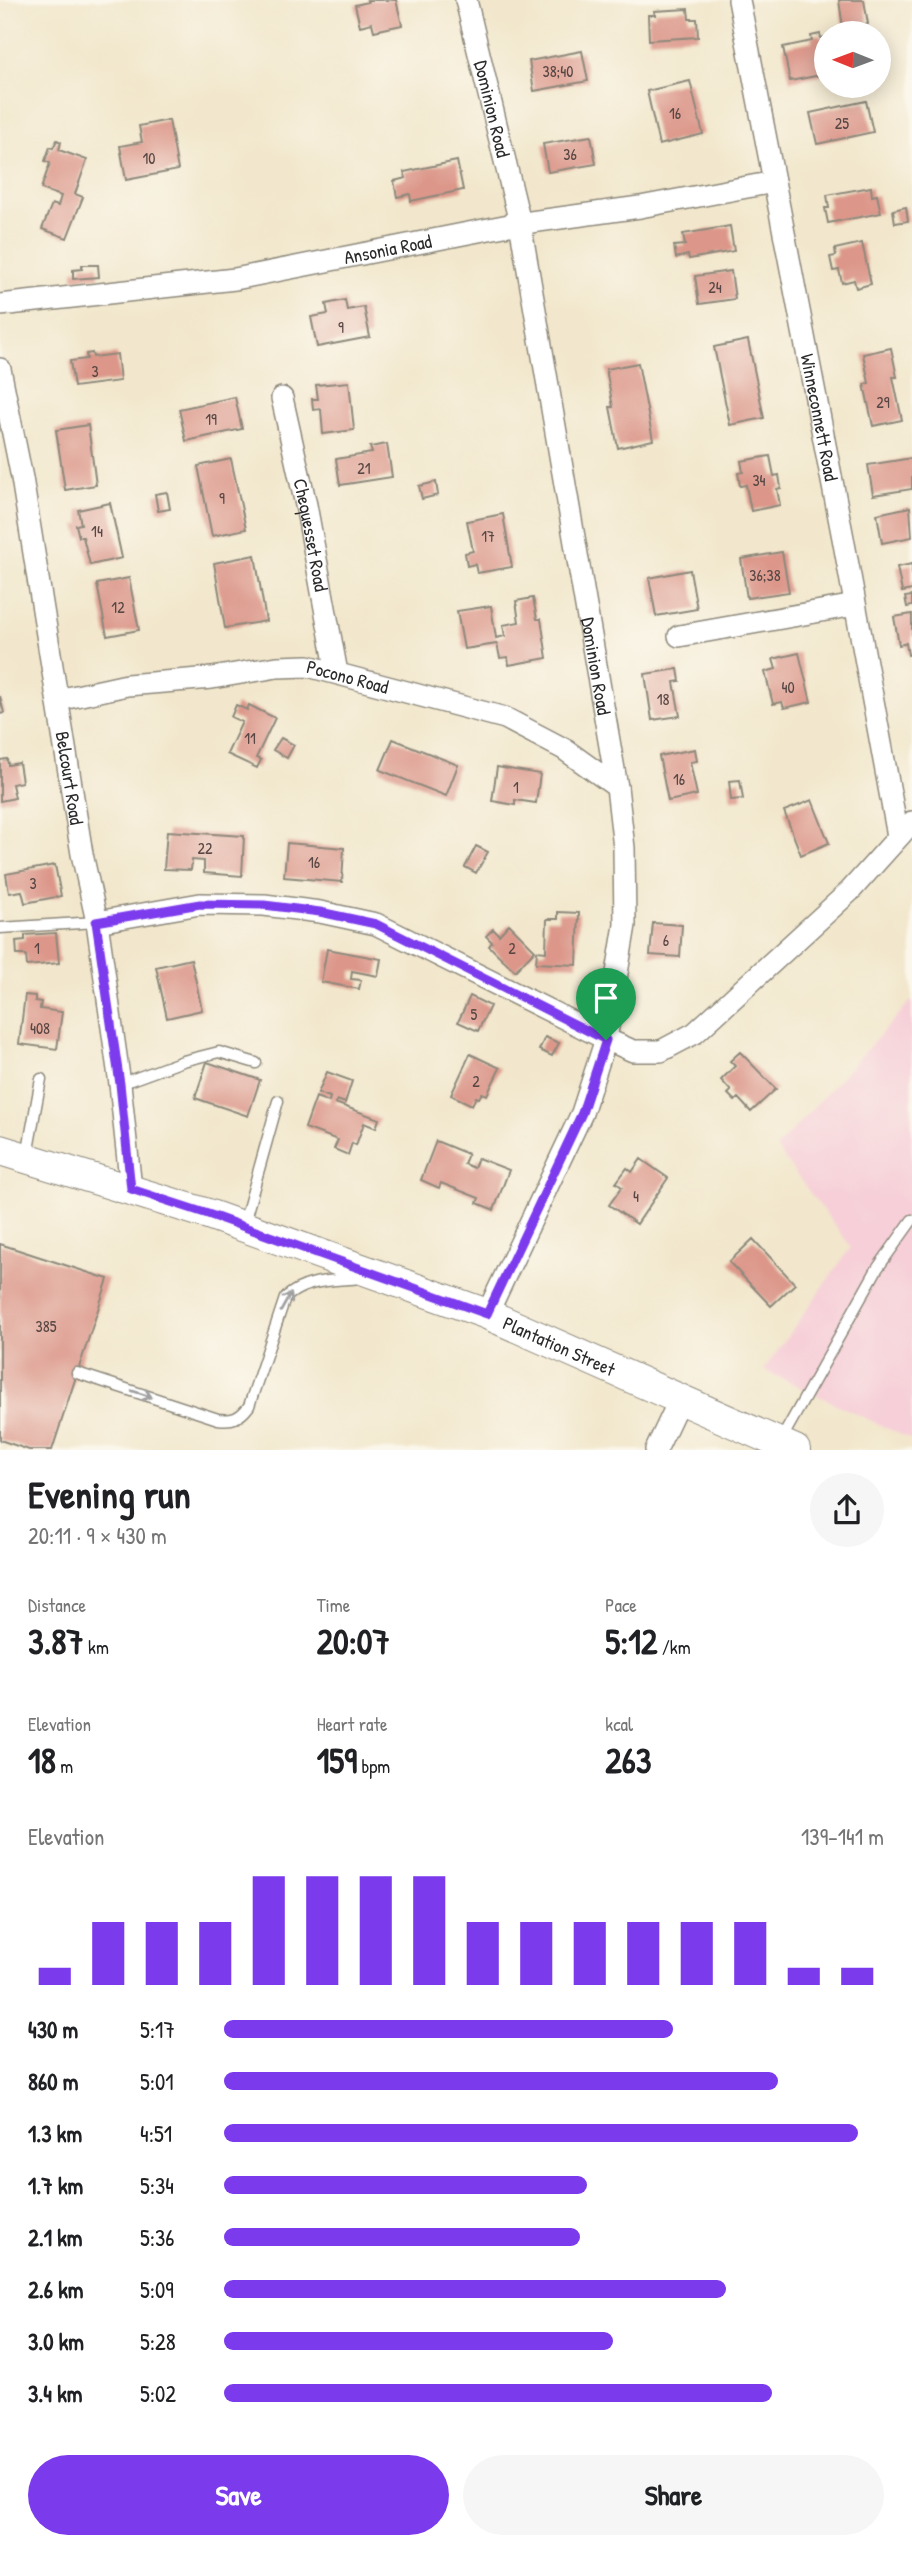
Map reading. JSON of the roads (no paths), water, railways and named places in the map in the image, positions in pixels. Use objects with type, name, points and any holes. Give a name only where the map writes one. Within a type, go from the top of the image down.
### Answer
[{"type":"main road","name":"Plantation Street","points":[[13,1154],[243,1226],[487,1314],[788,1446]]},
{"type":"street","name":"Dominion Road","points":[[466,0],[520,223],[617,787],[624,848],[625,925],[606,1040],[577,1124],[487,1314]]},
{"type":"street","name":"Winneconnett Road","points":[[740,0],[855,605],[905,829]]},
{"type":"street","name":"Ansonia Road","points":[[0,304],[235,279],[520,223],[639,206],[774,182]]},
{"type":"street","name":"Belcourt Road","points":[[0,369],[22,478],[82,854],[96,922],[120,1084],[131,1189]]},
{"type":"street","name":"Chequesset Road","points":[[282,398],[306,505],[337,673]]},
{"type":"street","points":[[679,636],[855,605]]},
{"type":"street","name":"Pocono Road","points":[[58,700],[127,685],[212,678],[276,667],[308,666],[505,718],[564,749],[617,787]]},
{"type":"street","points":[[96,922],[200,904],[264,905],[320,912],[376,924],[606,1040],[633,1051],[661,1051],[695,1034],[850,891],[905,829]]},
{"type":"street","points":[[656,1450],[680,1399]]},
{"type":"lane","points":[[0,928],[96,922]]},
{"type":"lane","points":[[120,1084],[183,1061],[219,1052],[256,1063]]},
{"type":"lane","points":[[13,1154],[41,1079]]},
{"type":"lane","points":[[243,1226],[278,1101]]},
{"type":"lane","points":[[788,1446],[877,1269],[912,1220]]},
{"type":"lane","points":[[77,1373],[218,1419],[241,1417],[249,1406],[285,1298],[295,1289],[314,1282],[383,1277]]}]
